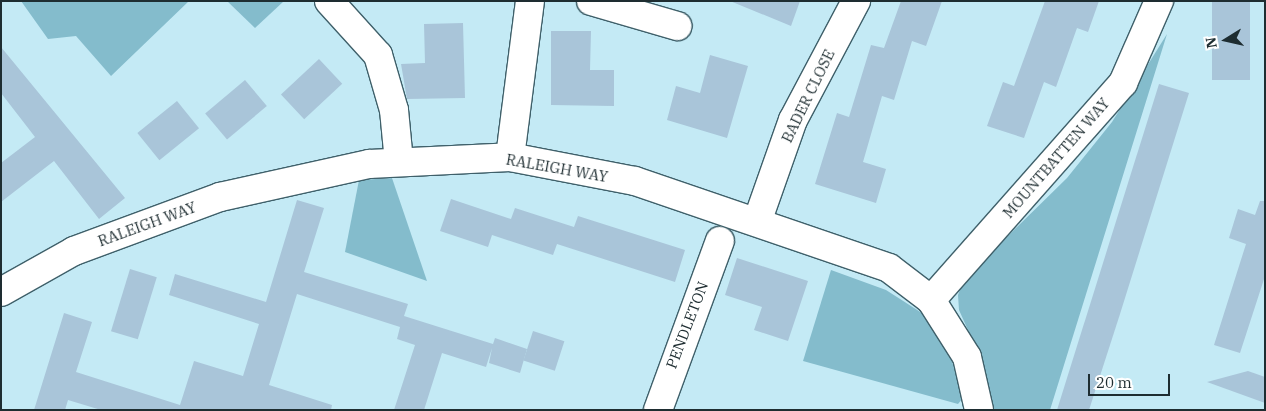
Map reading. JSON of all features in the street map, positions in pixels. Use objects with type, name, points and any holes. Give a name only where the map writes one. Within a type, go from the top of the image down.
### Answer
[{"type":"street","points":[[329,1],[378,55],[394,110],[399,162]]},
{"type":"street","points":[[510,158],[530,1]]},
{"type":"street","points":[[591,1],[677,26]]},
{"type":"street","name":"BADER CLOSE","points":[[757,222],[793,120],[856,1]]},
{"type":"street","name":"MOUNTBATTEN WAY","points":[[931,300],[1123,83],[1160,1]]},
{"type":"street","name":"RALEIGH WAY","points":[[1,292],[74,251],[220,197],[369,164],[510,158],[635,182],[889,268],[931,300],[968,356],[979,410]]},
{"type":"street","name":"PENDLETON","points":[[658,410],[665,380],[720,241]]},
{"type":"shaded area","points":[[21,1],[189,1],[111,76],[76,36],[48,39]]},
{"type":"shaded area","points":[[227,1],[284,1],[255,28]]},
{"type":"shaded area","points":[[1167,34],[1050,410],[989,410],[989,391],[976,348],[959,310],[958,295],[964,279],[1067,178],[1112,122]]},
{"type":"shaded area","points":[[392,178],[427,281],[345,252],[359,180]]},
{"type":"shaded area","points":[[831,270],[886,290],[925,315],[949,349],[962,399],[958,404],[803,361]]},
{"type":"building","points":[[730,1],[800,1],[791,26]]},
{"type":"building","points":[[901,1],[942,1],[926,46],[912,41],[894,100],[882,96],[863,162],[886,169],[876,203],[815,184],[837,113],[849,117],[871,45],[884,48]]},
{"type":"building","points":[[1045,1],[1099,1],[1088,32],[1077,28],[1056,87],[1044,82],[1024,138],[987,126],[1003,82],[1014,86]]},
{"type":"building","points":[[1212,1],[1250,1],[1250,80],[1212,80]]},
{"type":"building","points":[[463,23],[465,98],[407,99],[401,64],[425,63],[424,24]]},
{"type":"building","points":[[551,31],[591,31],[590,70],[614,70],[614,106],[551,105]]},
{"type":"building","points":[[1,47],[125,198],[99,219],[54,161],[1,202],[1,163],[35,137],[1,93]]},
{"type":"building","points":[[710,55],[748,66],[727,138],[667,120],[676,86],[700,93]]},
{"type":"building","points":[[319,59],[342,84],[304,119],[281,94]]},
{"type":"building","points":[[245,80],[267,106],[227,139],[205,113]]},
{"type":"building","points":[[1159,84],[1189,93],[1120,314],[1089,410],[1057,410]]},
{"type":"building","points":[[177,101],[199,128],[159,160],[137,133]]},
{"type":"building","points":[[451,199],[511,219],[515,208],[574,227],[578,216],[685,250],[675,282],[557,244],[553,255],[492,235],[488,247],[440,231]]},
{"type":"building","points":[[297,200],[324,208],[304,272],[408,304],[404,316],[493,344],[495,338],[527,349],[520,373],[489,363],[492,348],[486,367],[442,353],[424,410],[394,410],[415,345],[397,339],[400,327],[297,294],[269,385],[332,405],[331,410],[101,410],[68,400],[65,410],[34,410],[64,313],[92,322],[76,372],[180,405],[194,361],[243,376],[259,324],[169,295],[175,274],[266,302]]},
{"type":"building","points":[[1260,201],[1265,201],[1265,276],[1240,353],[1214,345],[1246,244],[1229,238],[1238,209],[1255,215]]},
{"type":"building","points":[[737,258],[808,281],[788,341],[754,330],[762,307],[725,295]]},
{"type":"building","points":[[130,269],[157,277],[138,339],[111,331]]},
{"type":"building","points":[[533,331],[564,341],[555,371],[523,360]]},
{"type":"building","points":[[1248,371],[1265,377],[1265,403],[1207,382]]}]
